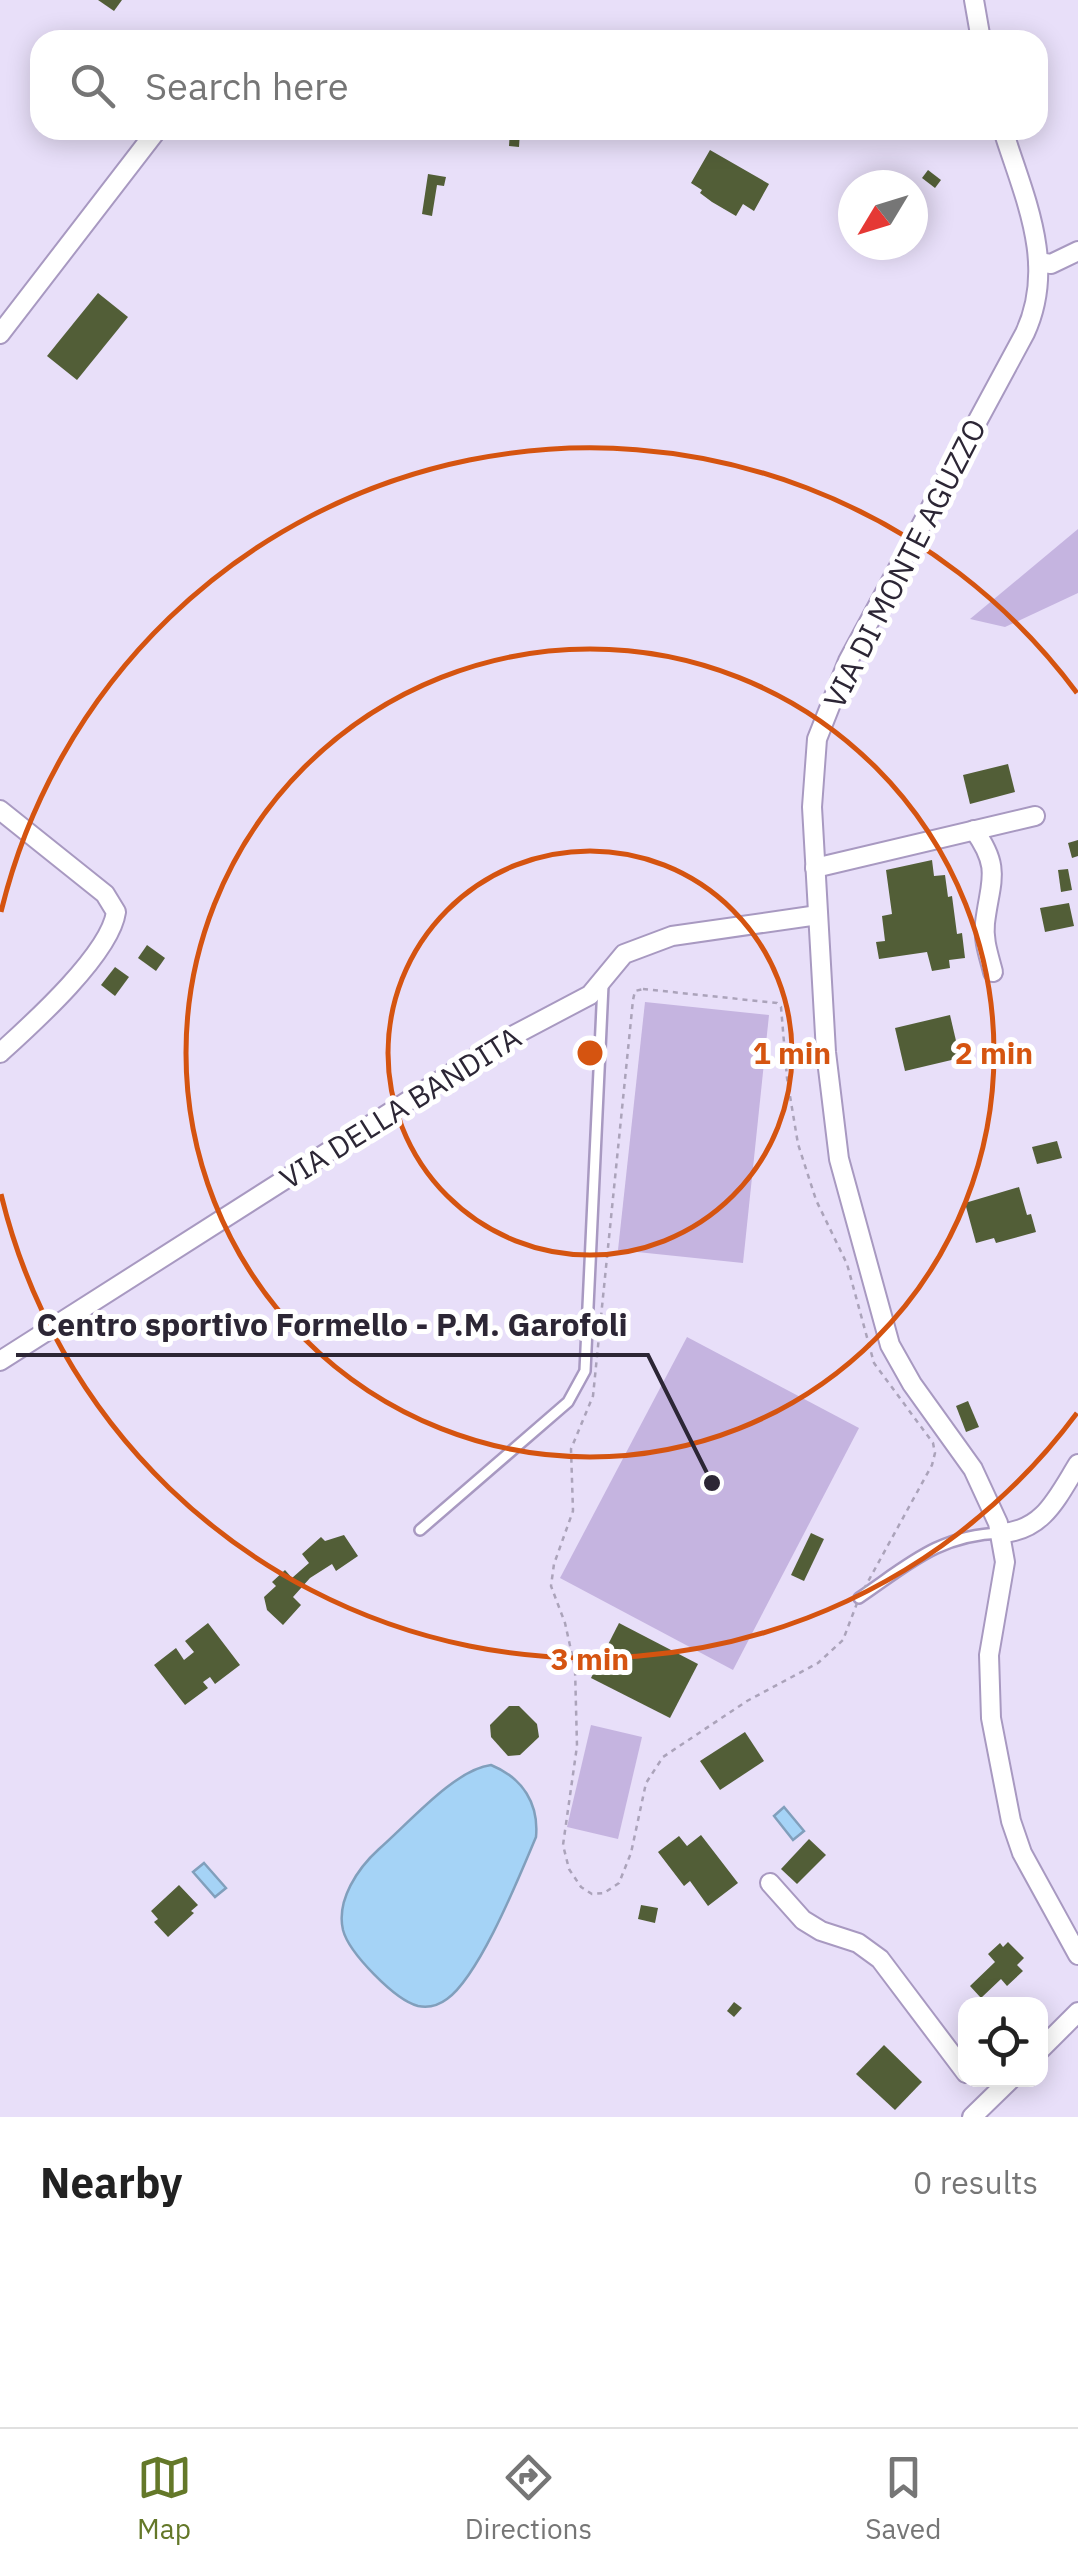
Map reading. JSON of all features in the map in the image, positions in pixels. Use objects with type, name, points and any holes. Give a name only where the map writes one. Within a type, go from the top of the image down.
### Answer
[{"type":"street","points":[[974,0],[979,30]]},
{"type":"street","points":[[0,334],[149,140]]},
{"type":"street","name":"VIA DI MONTE AGUZZO","points":[[1007,140],[1034,222],[1038,290],[1030,324],[848,660],[823,720],[812,784],[815,868],[833,1128],[843,1178],[883,1324],[902,1367],[974,1469],[1000,1533],[1005,1562],[989,1655],[991,1718],[1017,1840],[1078,1954]]},
{"type":"street","points":[[1038,262],[1051,264],[1078,251]]},
{"type":"street","points":[[0,810],[106,894],[116,912],[111,927],[81,970],[0,1053]]},
{"type":"street","points":[[815,868],[1036,816]]},
{"type":"street","points":[[974,830],[988,850],[993,866],[985,928],[993,972]]},
{"type":"street","name":"VIA DELLA BANDITA","points":[[0,1361],[498,1043],[590,995],[618,958],[650,942],[818,915]]},
{"type":"street","points":[[1000,1533],[1021,1531],[1036,1524],[1078,1464]]},
{"type":"street","points":[[770,1883],[802,1920],[858,1942],[880,1959],[958,2062]]},
{"type":"street","points":[[1048,2042],[1078,2012]]},
{"type":"street","points":[[975,2087],[987,2102]]},
{"type":"street","points":[[972,2117],[1003,2087]]},
{"type":"lane","points":[[420,1530],[568,1402],[584,1370],[603,982]]},
{"type":"lane","points":[[858,1598],[944,1542],[1000,1533]]},
{"type":"path","points":[[644,988],[778,1003],[781,1007],[798,1144],[816,1200],[847,1264],[874,1363],[933,1443],[935,1453],[858,1598],[842,1640],[818,1664],[747,1701],[663,1757],[650,1774],[631,1853],[619,1884],[604,1894],[592,1894],[581,1887],[569,1869],[563,1845],[578,1746],[575,1668],[565,1623],[551,1586],[554,1564],[573,1511],[571,1448],[594,1396],[636,991],[644,988]]},
{"type":"shaded area","points":[[1078,529],[1078,593],[1005,627],[970,619]]},
{"type":"shaded area","points":[[645,1002],[769,1015],[743,1263],[618,1250]]},
{"type":"shaded area","points":[[687,1337],[859,1428],[733,1670],[560,1578]]},
{"type":"shaded area","points":[[591,1725],[642,1737],[618,1839],[567,1827]]},
{"type":"water","points":[[491,1765],[512,1777],[527,1794],[535,1814],[536,1837],[497,1924],[460,1987],[440,2003],[418,2006],[386,1985],[354,1951],[343,1930],[346,1896],[371,1857],[432,1800],[462,1776]]},
{"type":"water","points":[[784,1807],[804,1831],[793,1840],[774,1816]]},
{"type":"water","points":[[204,1863],[226,1888],[215,1897],[193,1872]]},
{"type":"building","points":[[98,0],[122,0],[114,11]]},
{"type":"building","points":[[509,140],[519,140],[519,147],[509,146]]},
{"type":"building","points":[[710,150],[769,184],[754,211],[743,204],[736,216],[691,183]]},
{"type":"building","points":[[928,170],[941,180],[935,188],[928,183]]},
{"type":"building","points":[[428,174],[446,177],[444,186],[437,185],[432,216],[422,214]]},
{"type":"building","points":[[98,293],[128,317],[77,380],[47,356]]},
{"type":"building","points":[[1008,764],[1015,792],[970,804],[963,775]]},
{"type":"building","points":[[1078,840],[1078,856],[1072,858],[1068,843]]},
{"type":"building","points":[[932,860],[934,876],[945,875],[965,958],[949,960],[950,968],[932,971],[927,952],[879,959],[876,942],[885,941],[882,916],[892,914],[886,870]]},
{"type":"building","points":[[1068,869],[1072,890],[1061,892],[1058,870]]},
{"type":"building","points":[[1069,903],[1074,926],[1045,932],[1040,908]]},
{"type":"building","points":[[147,945],[165,958],[156,971],[138,958]]},
{"type":"building","points":[[115,967],[129,977],[115,996],[101,985]]},
{"type":"building","points":[[950,1015],[960,1058],[905,1071],[895,1028]]},
{"type":"building","points":[[1057,1141],[1062,1158],[1037,1164],[1032,1147]]},
{"type":"building","points":[[1019,1187],[1036,1232],[996,1243],[994,1238],[976,1243],[965,1203]]},
{"type":"building","points":[[968,1401],[979,1427],[966,1432],[956,1406]]},
{"type":"building","points":[[811,1533],[824,1539],[804,1581],[791,1575]]},
{"type":"building","points":[[344,1535],[358,1556],[336,1571],[332,1564],[310,1578],[293,1597],[301,1605],[283,1625],[267,1610],[264,1597],[276,1586],[272,1582],[285,1570],[292,1578],[309,1563],[302,1554],[321,1537],[325,1541]]},
{"type":"building","points":[[208,1623],[240,1665],[215,1684],[210,1677],[203,1682],[208,1688],[185,1705],[154,1665],[176,1648],[184,1660],[194,1652],[185,1641]]},
{"type":"building","points":[[619,1623],[698,1664],[670,1718],[591,1678]]},
{"type":"building","points":[[509,1706],[519,1706],[537,1724],[539,1737],[520,1755],[508,1756],[491,1737],[490,1725]]},
{"type":"building","points":[[745,1732],[764,1761],[720,1790],[700,1761]]},
{"type":"building","points":[[701,1835],[738,1883],[708,1906],[690,1881],[684,1886],[658,1852],[679,1836],[687,1846]]},
{"type":"building","points":[[809,1839],[826,1855],[797,1884],[781,1869]]},
{"type":"building","points":[[179,1885],[198,1905],[168,1937],[154,1922],[158,1919],[151,1911]]},
{"type":"building","points":[[641,1905],[658,1908],[655,1923],[638,1919]]},
{"type":"building","points":[[1008,1942],[1024,1958],[1017,1965],[1023,1971],[1007,1986],[1001,1979],[980,1997],[970,1986],[995,1962],[988,1954],[1000,1943],[1003,1947]]},
{"type":"building","points":[[734,2002],[742,2008],[734,2017],[727,2011]]},
{"type":"building","points":[[884,2045],[922,2082],[895,2110],[856,2074]]},
{"type":"place","name":"Centro sportivo Formello - P.M. Garofoli","points":[[712,1483]]}]
